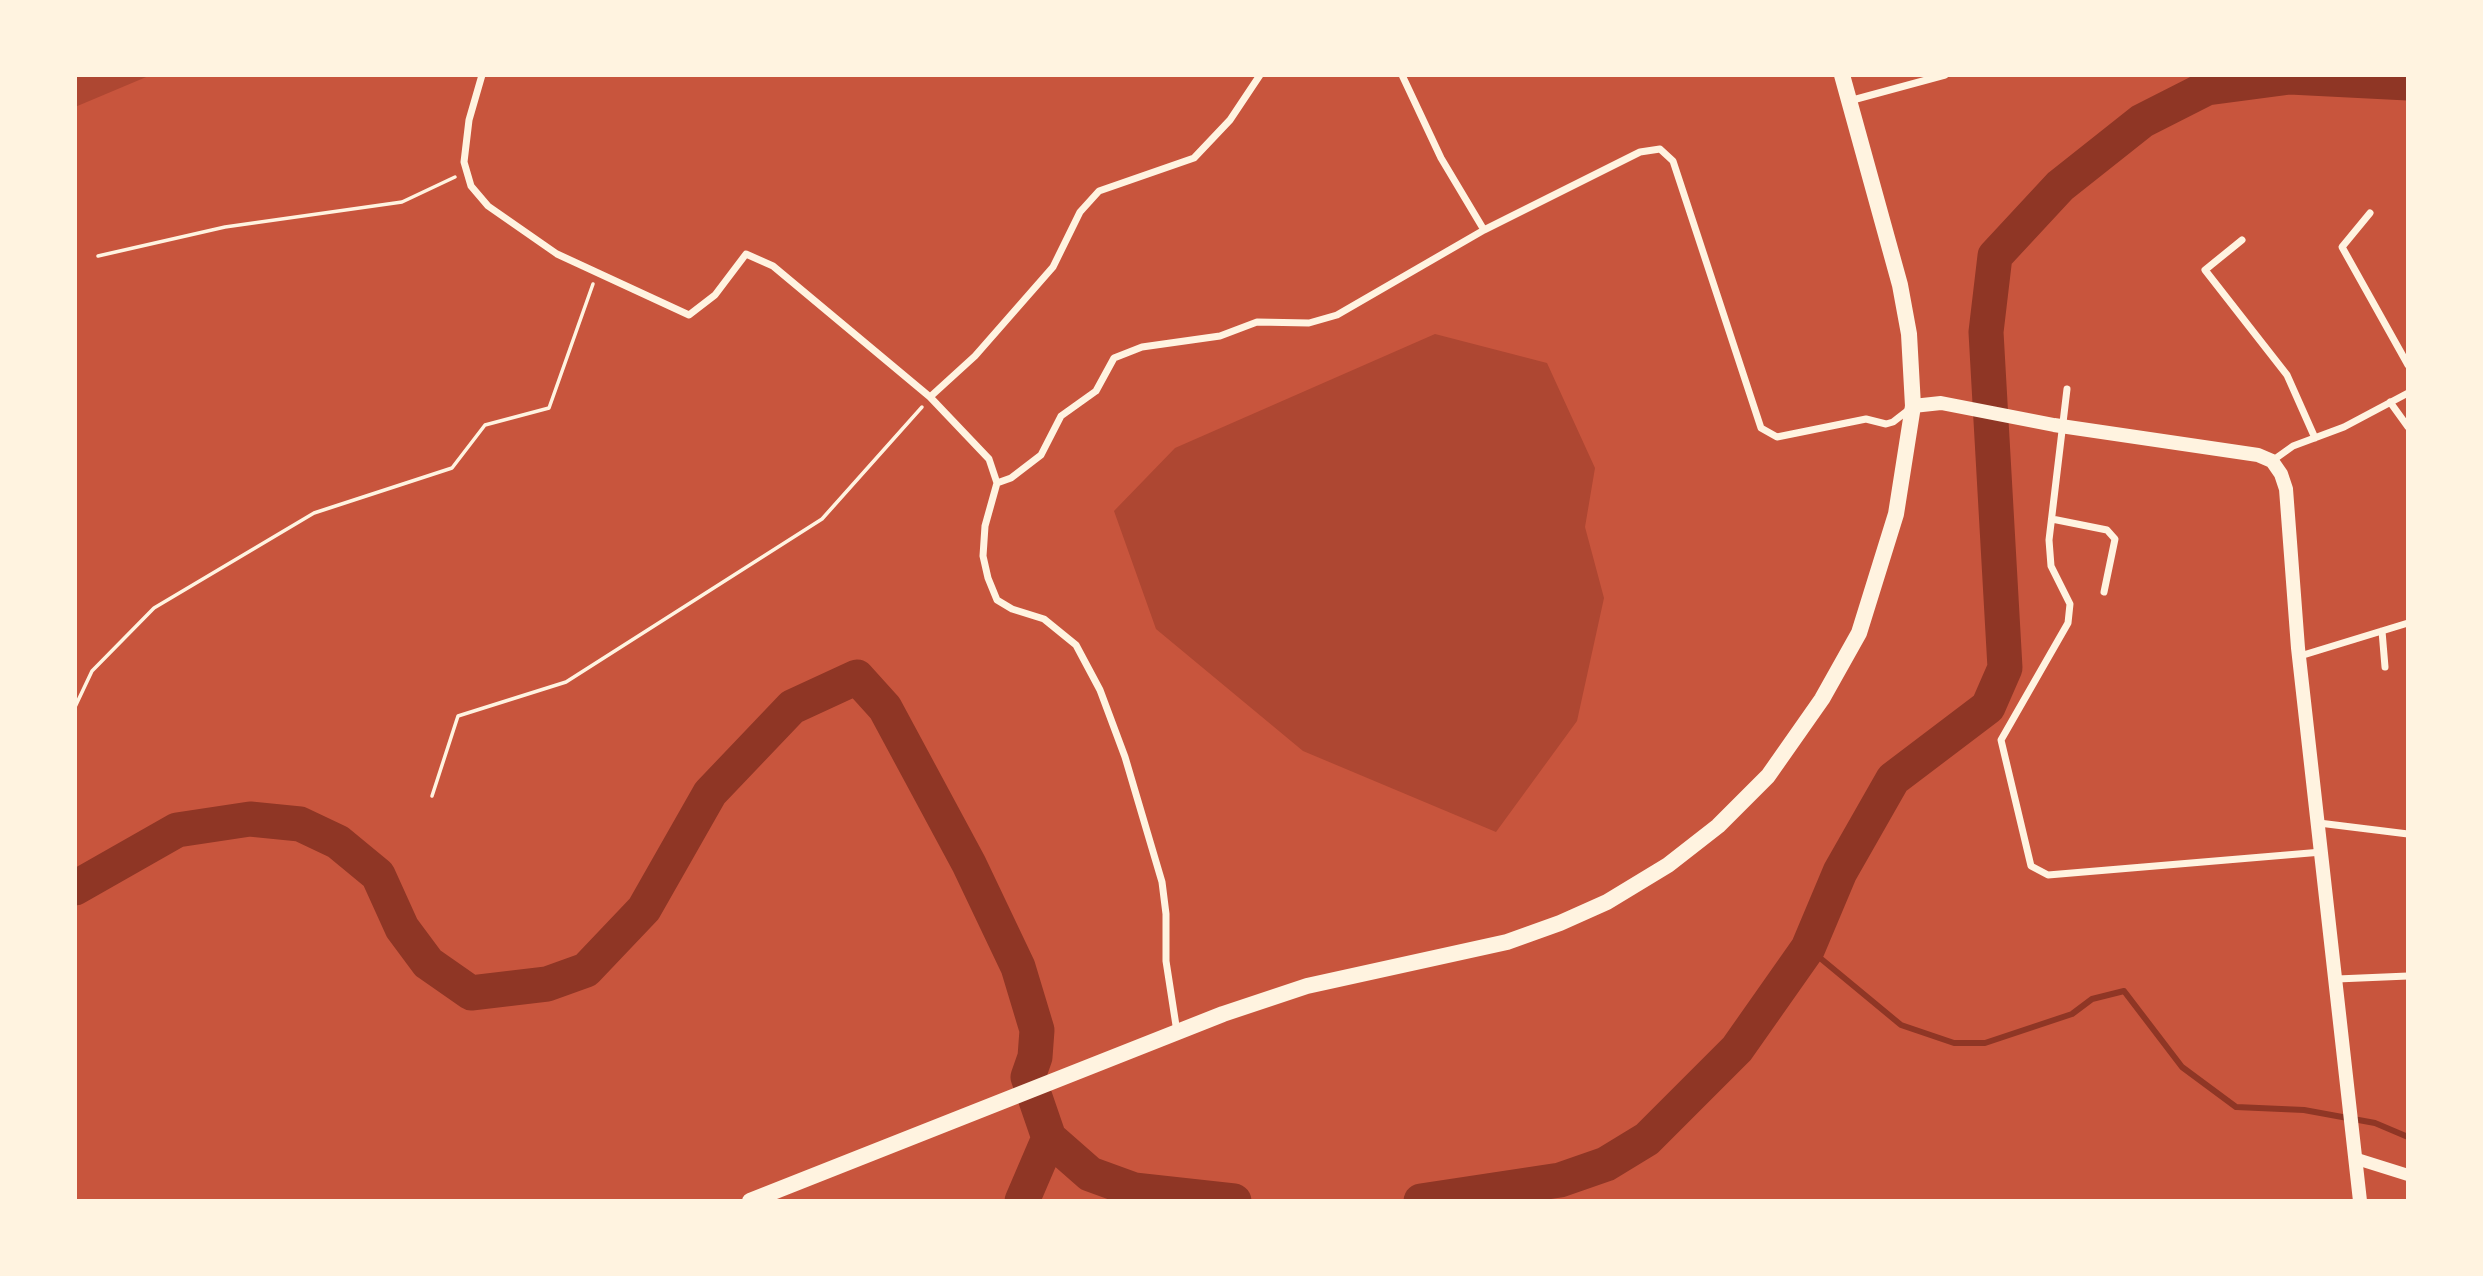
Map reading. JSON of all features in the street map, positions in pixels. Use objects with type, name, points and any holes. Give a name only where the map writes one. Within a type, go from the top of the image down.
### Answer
[{"type":"highway","points":[[750,1201],[1108,1059],[1307,986],[1507,942],[1560,923],[1607,902],[1668,865],[1718,826],[1768,776],[1822,699],[1859,633],[1896,514],[1913,406],[1909,334],[1900,285],[1842,75]]},
{"type":"main road","points":[[1913,406],[1941,403],[2059,426],[2258,456],[2272,461],[2286,489],[2300,656],[2360,1201]]},
{"type":"street","points":[[482,75],[469,120],[464,162],[471,186],[488,206],[557,254],[689,315],[715,295],[746,254],[773,266],[930,397],[989,459],[997,483],[985,526],[983,556],[988,578],[997,600],[1012,609],[1045,620],[1076,645],[1100,690],[1125,757],[1162,882],[1166,914],[1166,961],[1177,1033]]},
{"type":"street","points":[[930,397],[975,356],[1053,267],[1080,212],[1099,191],[1194,158],[1230,120],[1260,75]]},
{"type":"street","points":[[1402,75],[1441,158],[1484,230]]},
{"type":"street","points":[[1849,102],[1945,75]]},
{"type":"street","points":[[997,483],[1011,478],[1041,455],[1061,416],[1096,391],[1114,358],[1142,347],[1220,336],[1257,322],[1309,323],[1337,315],[1484,230],[1640,152],[1660,149],[1673,161],[1761,428],[1777,437],[1866,419],[1886,424],[1893,422],[1913,406]]},
{"type":"street","points":[[2370,213],[2342,247],[2408,365]]},
{"type":"street","points":[[2242,240],[2205,270],[2287,375],[2315,438]]},
{"type":"street","points":[[2067,389],[2059,426],[2051,566],[2070,604],[2068,623],[2001,740],[2031,866],[2048,875],[2322,852]]},
{"type":"street","points":[[2272,461],[2293,446],[2344,427],[2408,393]]},
{"type":"street","points":[[2390,402],[2408,427]]},
{"type":"street","points":[[2052,519],[2107,530],[2115,539],[2104,592]]},
{"type":"street","points":[[2300,656],[2408,623]]},
{"type":"street","points":[[2382,631],[2385,667]]},
{"type":"street","points":[[2319,823],[2408,834]]},
{"type":"street","points":[[2337,979],[2408,976]]},
{"type":"street","points":[[2357,1159],[2408,1175]]},
{"type":"path","points":[[98,256],[225,227],[402,202],[467,171]]},
{"type":"path","points":[[75,707],[92,671],[153,608],[314,513],[452,467],[485,425],[549,408],[597,272]]},
{"type":"path","points":[[432,796],[458,716],[566,682],[822,519],[930,397]]},
{"type":"shaded area","points":[[75,75],[151,75],[75,107]]},
{"type":"shaded area","points":[[1435,334],[1547,363],[1595,468],[1585,527],[1604,598],[1577,721],[1496,832],[1303,751],[1156,629],[1114,511],[1175,448]]},
{"type":"waterway","points":[[1421,1201],[1560,1180],[1606,1164],[1647,1139],[1737,1049],[1808,948],[1840,872],[1893,779],[1988,707],[2005,668],[1986,332],[1995,256],[2060,186],[2142,121],[2207,88],[2290,77],[2408,83]]},
{"type":"waterway","points":[[75,888],[177,830],[250,819],[300,824],[338,842],[378,875],[402,928],[428,963],[471,993],[547,984],[586,970],[644,909],[710,793],[792,707],[857,677],[885,708],[969,864],[1018,967],[1037,1030],[1035,1057],[1028,1077],[1049,1138],[1090,1174],[1134,1190],[1234,1201]]},
{"type":"waterway","points":[[1808,948],[1901,1025],[1954,1043],[1985,1043],[2072,1014],[2092,999],[2124,991],[2182,1067],[2236,1107],[2304,1110],[2375,1123],[2408,1137]]},
{"type":"waterway","points":[[1022,1201],[1049,1138]]}]
